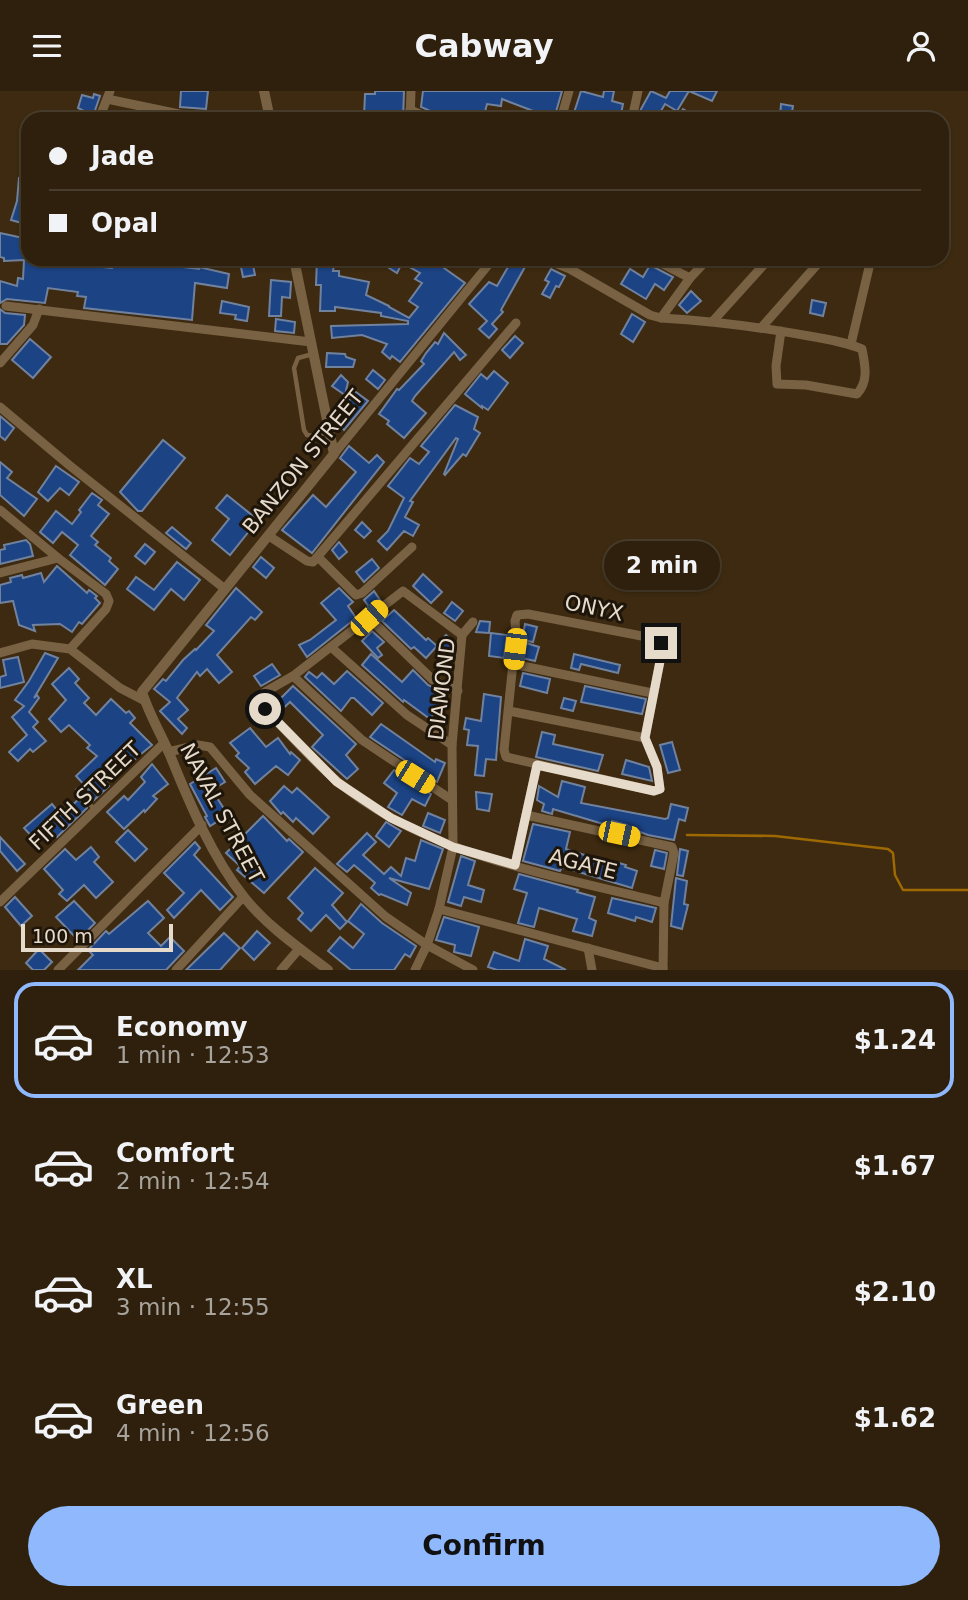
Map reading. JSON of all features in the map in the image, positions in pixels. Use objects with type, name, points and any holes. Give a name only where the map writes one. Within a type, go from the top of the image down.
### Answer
[{"type":"street","points":[[264,91],[268,112]]},
{"type":"street","points":[[410,112],[411,91]]},
{"type":"street","points":[[563,112],[569,91]]},
{"type":"street","points":[[634,112],[638,91]]},
{"type":"street","points":[[102,112],[109,95],[172,112]]},
{"type":"street","points":[[295,266],[334,454]]},
{"type":"street","name":"BANZON STREET","points":[[147,683],[488,266]]},
{"type":"street","points":[[562,266],[650,315],[661,318],[713,321],[781,331],[851,344],[862,349],[866,382],[857,394],[806,385],[777,384],[776,366],[781,331]]},
{"type":"street","points":[[667,266],[690,278]]},
{"type":"street","points":[[661,318],[701,266]]},
{"type":"street","points":[[713,321],[763,266]]},
{"type":"street","points":[[761,328],[816,266]]},
{"type":"street","points":[[851,344],[869,266]]},
{"type":"street","points":[[6,306],[311,342]]},
{"type":"street","points":[[0,363],[33,325],[39,309]]},
{"type":"street","points":[[269,537],[313,562],[516,323]]},
{"type":"street","points":[[0,407],[225,589]]},
{"type":"street","points":[[2,515],[106,594],[109,601],[106,608],[70,649]]},
{"type":"street","points":[[318,557],[356,595],[362,593],[412,547]]},
{"type":"street","points":[[0,573],[58,558]]},
{"type":"street","points":[[452,800],[362,740],[293,676],[402,591],[462,635]]},
{"type":"street","name":"ONYX","points":[[513,664],[517,615],[544,616],[652,638],[661,643],[662,651],[652,693]]},
{"type":"street","points":[[369,618],[433,680],[458,691]]},
{"type":"street","name":"DIAMOND","points":[[415,970],[428,946],[453,847],[452,745],[462,635],[473,622]]},
{"type":"street","points":[[0,653],[32,644],[70,649],[120,688],[145,701]]},
{"type":"street","points":[[331,647],[407,715],[452,745]]},
{"type":"street","points":[[513,664],[652,693],[645,738],[657,767],[660,789],[654,791],[506,757],[504,750],[513,664]]},
{"type":"street","name":"AGATE","points":[[293,676],[265,692],[261,699],[265,709],[337,782],[391,818],[453,847],[664,903]]},
{"type":"street","name":"NAVAL STREET","points":[[147,683],[142,691],[145,701],[183,790],[226,871],[243,897],[265,920],[328,970]]},
{"type":"street","points":[[509,711],[645,738]]},
{"type":"street","points":[[166,748],[198,745],[210,747],[250,795],[386,917],[428,946],[473,970]]},
{"type":"street","name":"FIFTH STREET","points":[[0,902],[166,748]]},
{"type":"street","points":[[515,865],[537,765]]},
{"type":"street","points":[[439,909],[663,969],[664,903],[674,853],[672,846],[526,815]]},
{"type":"street","points":[[58,970],[202,825]]},
{"type":"street","points":[[176,970],[243,897]]},
{"type":"street","points":[[588,948],[592,970]]},
{"type":"street","points":[[281,970],[299,949]]},
{"type":"lane","points":[[314,354],[298,358],[294,364],[304,430],[311,436],[330,432]]},
{"type":"lane","points":[[76,790],[96,811]]},
{"type":"building","points":[[181,91],[208,91],[206,109],[180,107]]},
{"type":"building","points":[[375,91],[404,91],[403,112],[364,112],[365,94],[375,94]]},
{"type":"building","points":[[423,91],[562,91],[556,112],[536,112],[502,99],[501,106],[487,104],[485,112],[433,112],[421,107]]},
{"type":"building","points":[[581,91],[603,97],[604,91],[614,91],[612,101],[623,104],[621,112],[574,112]]},
{"type":"building","points":[[651,91],[666,98],[670,91],[689,91],[677,111],[665,104],[660,112],[640,112]]},
{"type":"building","points":[[689,91],[717,91],[712,101]]},
{"type":"building","points":[[94,94],[100,96],[94,112],[84,112],[78,108],[82,95],[93,98]]},
{"type":"building","points":[[781,104],[793,106],[792,112],[780,112]]},
{"type":"building","points":[[19,178],[21,223],[11,220],[17,201]]},
{"type":"building","points":[[0,233],[21,238],[21,260],[4,261],[4,258],[0,257]]},
{"type":"building","points":[[24,266],[174,266],[199,267],[229,274],[227,288],[195,283],[192,320],[84,308],[86,297],[77,296],[78,292],[48,288],[45,303],[7,299],[0,303],[0,281],[17,286],[18,278],[23,279]]},
{"type":"building","points":[[253,266],[255,275],[243,277],[241,267]]},
{"type":"building","points":[[317,266],[334,266],[333,271],[339,271],[339,276],[369,282],[366,295],[409,318],[418,307],[409,301],[422,283],[415,279],[420,273],[407,266],[445,266],[444,268],[465,283],[400,362],[392,356],[390,359],[382,352],[387,344],[362,335],[332,338],[331,326],[408,324],[408,321],[381,316],[381,313],[335,307],[335,311],[320,311],[321,285],[316,285]]},
{"type":"building","points":[[390,266],[400,266],[397,273],[389,268]]},
{"type":"building","points":[[525,266],[501,310],[503,312],[492,324],[497,329],[489,338],[479,329],[487,321],[469,304],[489,282],[497,286],[508,267]]},
{"type":"building","points":[[652,266],[673,277],[664,290],[655,284],[646,299],[621,284],[630,269],[643,277]]},
{"type":"building","points":[[551,269],[565,276],[550,298],[542,294],[549,282],[545,280]]},
{"type":"building","points":[[271,280],[291,282],[290,298],[282,297],[281,316],[269,316]]},
{"type":"building","points":[[691,291],[701,301],[687,313],[679,305]]},
{"type":"building","points":[[812,300],[826,303],[823,316],[810,313]]},
{"type":"building","points":[[222,301],[249,307],[247,321],[235,319],[236,315],[220,313]]},
{"type":"building","points":[[0,309],[5,313],[25,315],[24,325],[7,344],[0,344]]},
{"type":"building","points":[[632,314],[645,322],[633,342],[621,334]]},
{"type":"building","points":[[276,319],[295,322],[294,333],[275,331]]},
{"type":"building","points":[[444,333],[466,355],[460,360],[454,352],[415,396],[412,401],[426,413],[404,438],[379,414],[397,389],[424,364],[421,361],[426,353],[435,342],[438,344]]},
{"type":"building","points":[[515,336],[523,343],[510,358],[502,350]]},
{"type":"building","points":[[30,339],[51,357],[33,378],[12,360]]},
{"type":"building","points":[[327,353],[345,354],[355,360],[353,367],[326,367]]},
{"type":"building","points":[[373,370],[385,380],[378,389],[366,379]]},
{"type":"building","points":[[494,371],[508,383],[488,410],[465,394],[481,374],[487,379]]},
{"type":"building","points":[[341,375],[348,382],[345,395],[332,386]]},
{"type":"building","points":[[356,392],[368,401],[344,430],[336,420],[346,413],[342,410]]},
{"type":"building","points":[[455,405],[478,417],[474,429],[480,433],[466,456],[463,454],[445,475],[458,439],[456,438],[410,501],[413,502],[405,517],[419,525],[413,536],[404,531],[387,550],[378,541],[388,531],[404,498],[388,486],[410,458],[419,464],[429,452],[421,446]]},
{"type":"building","points":[[0,416],[14,428],[5,440],[0,436]]},
{"type":"building","points":[[163,440],[185,458],[142,511],[138,511],[120,492]]},
{"type":"building","points":[[349,446],[369,463],[377,455],[384,462],[312,553],[282,530],[313,495],[326,507],[356,472],[340,458]]},
{"type":"building","points":[[0,462],[12,472],[7,478],[37,499],[24,516],[0,495]]},
{"type":"building","points":[[56,466],[79,482],[69,495],[60,488],[48,501],[38,492]]},
{"type":"building","points":[[92,493],[102,500],[98,505],[109,514],[91,536],[98,542],[95,545],[111,558],[109,561],[118,569],[105,585],[70,555],[78,545],[62,532],[53,543],[40,532],[56,511],[72,524]]},
{"type":"building","points":[[227,495],[258,520],[230,555],[212,540],[229,519],[216,508]]},
{"type":"building","points":[[362,522],[371,531],[364,538],[355,530]]},
{"type":"building","points":[[172,527],[191,543],[186,549],[166,533]]},
{"type":"building","points":[[26,540],[33,556],[0,564],[0,550],[5,549],[4,545]]},
{"type":"building","points":[[339,542],[347,552],[339,559],[332,550]]},
{"type":"building","points":[[145,544],[155,552],[145,564],[135,556]]},
{"type":"building","points":[[261,557],[274,568],[266,578],[253,567]]},
{"type":"building","points":[[372,559],[379,568],[364,582],[356,572]]},
{"type":"building","points":[[177,562],[200,580],[184,600],[171,589],[154,610],[127,589],[136,577],[154,590]]},
{"type":"building","points":[[57,566],[87,593],[89,590],[97,596],[95,598],[100,603],[72,632],[60,624],[33,625],[35,631],[19,625],[13,601],[0,603],[0,585],[11,582],[10,578],[41,573],[44,582]]},
{"type":"building","points":[[423,574],[442,592],[431,603],[413,586]]},
{"type":"building","points":[[236,588],[262,612],[255,620],[251,617],[217,655],[232,672],[219,683],[207,669],[200,676],[197,672],[177,698],[188,710],[178,719],[187,728],[182,734],[160,711],[170,702],[154,689],[163,679],[166,681],[183,660],[214,631],[206,625]]},
{"type":"building","points":[[339,588],[353,602],[348,606],[356,618],[307,657],[299,645],[336,620],[321,603]]},
{"type":"building","points":[[374,591],[380,600],[370,608],[364,600]]},
{"type":"building","points":[[452,602],[463,611],[455,621],[444,613]]},
{"type":"building","points":[[394,610],[426,640],[428,638],[437,646],[426,658],[414,647],[411,649],[382,621]]},
{"type":"building","points":[[480,621],[490,622],[489,633],[476,632]]},
{"type":"building","points":[[525,624],[537,627],[533,642],[522,640]]},
{"type":"building","points":[[372,631],[384,642],[377,648],[382,655],[378,658],[362,641]]},
{"type":"building","points":[[491,633],[507,635],[504,658],[489,656]]},
{"type":"building","points":[[446,635],[454,642],[449,652],[438,644]]},
{"type":"building","points":[[526,643],[539,647],[535,661],[522,658]]},
{"type":"building","points":[[45,653],[58,658],[34,698],[37,695],[39,698],[29,712],[38,722],[33,727],[46,741],[33,752],[30,749],[18,761],[9,752],[27,735],[12,717],[24,706],[15,700]]},
{"type":"building","points":[[371,654],[402,682],[413,670],[428,685],[442,692],[436,699],[442,703],[430,719],[404,700],[403,702],[362,665]]},
{"type":"building","points":[[574,654],[620,665],[618,673],[581,664],[579,670],[571,668]]},
{"type":"building","points":[[18,657],[24,682],[0,688],[0,677],[6,675],[3,660]]},
{"type":"building","points":[[272,664],[280,675],[261,686],[254,676]]},
{"type":"building","points":[[69,668],[79,679],[75,683],[89,698],[84,703],[96,715],[111,699],[126,713],[129,711],[135,718],[130,723],[152,745],[106,783],[109,786],[93,801],[86,793],[89,790],[76,776],[97,756],[87,748],[90,745],[69,725],[61,732],[49,719],[66,700],[52,684]]},
{"type":"building","points":[[347,671],[383,703],[372,715],[354,698],[351,698],[341,711],[305,677],[309,672],[317,678],[322,673],[334,684]]},
{"type":"building","points":[[523,673],[550,679],[547,693],[520,686]]},
{"type":"building","points":[[293,686],[356,744],[346,755],[358,769],[347,779],[312,747],[323,735],[290,702],[278,713],[271,705],[269,701],[276,695],[280,699]]},
{"type":"building","points":[[585,686],[646,699],[642,714],[581,702]]},
{"type":"building","points":[[484,694],[501,697],[496,760],[486,759],[484,776],[475,775],[478,746],[467,745],[469,730],[464,729],[466,718],[481,721]]},
{"type":"building","points":[[564,698],[576,701],[573,711],[561,708]]},
{"type":"building","points":[[381,724],[435,762],[436,759],[445,763],[437,782],[370,737]]},
{"type":"building","points":[[250,728],[266,747],[278,738],[290,754],[291,752],[300,760],[288,775],[276,766],[255,784],[245,772],[249,768],[236,756],[239,753],[230,743]]},
{"type":"building","points":[[542,732],[555,735],[553,744],[603,755],[598,771],[536,757]]},
{"type":"building","points":[[672,742],[680,770],[668,773],[660,745]]},
{"type":"building","points":[[626,760],[649,767],[652,781],[622,774]]},
{"type":"building","points":[[152,764],[168,784],[153,796],[157,799],[145,812],[144,810],[124,829],[107,812],[124,796],[128,800],[145,782],[141,777]]},
{"type":"building","points":[[216,768],[225,782],[212,790],[228,815],[210,826],[190,784]]},
{"type":"building","points":[[394,770],[431,794],[425,806],[412,799],[402,815],[388,807],[397,793],[384,783]]},
{"type":"building","points":[[562,781],[585,787],[581,803],[665,819],[668,818],[671,804],[688,808],[685,821],[679,819],[674,840],[648,835],[612,821],[610,826],[553,809],[552,814],[542,811],[544,804],[537,800],[539,786],[558,797]]},
{"type":"building","points":[[284,786],[292,793],[297,788],[329,817],[313,834],[296,818],[293,822],[283,812],[281,814],[270,801]]},
{"type":"building","points":[[476,792],[492,794],[489,811],[477,809]]},
{"type":"building","points":[[79,799],[87,808],[57,837],[51,830],[38,843],[24,828],[52,804],[61,815]]},
{"type":"building","points":[[428,813],[445,820],[440,833],[423,826]]},
{"type":"building","points":[[263,816],[287,841],[289,839],[303,852],[264,893],[237,870],[240,866],[226,853]]},
{"type":"building","points":[[386,822],[401,831],[389,847],[376,836]]},
{"type":"building","points":[[533,824],[570,832],[566,849],[615,865],[616,862],[626,865],[625,867],[637,871],[632,888],[562,867],[560,871],[523,861]]},
{"type":"building","points":[[128,830],[147,849],[135,861],[116,842]]},
{"type":"building","points":[[367,833],[376,842],[363,855],[384,874],[391,867],[401,876],[406,858],[415,861],[421,840],[443,849],[429,889],[389,878],[411,893],[407,905],[379,895],[371,888],[375,883],[354,865],[347,872],[337,864]]},
{"type":"building","points":[[0,837],[25,864],[17,871],[0,851]]},
{"type":"building","points":[[195,842],[200,848],[194,855],[233,897],[220,910],[201,890],[174,918],[167,910],[184,893],[164,873]]},
{"type":"building","points":[[91,847],[99,857],[94,862],[113,882],[96,898],[84,885],[67,901],[59,894],[63,890],[44,869],[65,849],[76,860]]},
{"type":"building","points":[[680,849],[688,851],[683,876],[677,875]]},
{"type":"building","points":[[655,850],[667,853],[664,869],[651,866]]},
{"type":"building","points":[[461,856],[475,861],[468,885],[484,890],[481,902],[464,897],[461,906],[448,902]]},
{"type":"building","points":[[315,868],[343,893],[332,905],[347,922],[340,929],[326,915],[311,931],[298,919],[303,913],[288,898]]},
{"type":"building","points":[[519,874],[595,897],[589,918],[596,921],[592,936],[573,931],[577,919],[539,908],[534,927],[518,923],[527,893],[514,889]]},
{"type":"building","points":[[676,878],[687,881],[684,904],[688,905],[682,929],[671,926]]},
{"type":"building","points":[[15,897],[32,916],[21,926],[5,907]]},
{"type":"building","points":[[612,898],[656,908],[652,922],[636,917],[635,921],[608,913]]},
{"type":"building","points":[[74,901],[95,923],[78,940],[56,917]]},
{"type":"building","points":[[148,901],[164,918],[148,933],[161,946],[170,937],[184,951],[166,970],[78,970],[93,955],[88,950],[106,931],[109,934]]},
{"type":"building","points":[[361,904],[382,923],[416,946],[410,957],[405,954],[394,970],[351,970],[328,951],[340,937],[353,948],[364,934],[348,921]]},
{"type":"building","points":[[444,917],[479,927],[471,956],[454,952],[455,945],[436,940]]},
{"type":"building","points":[[257,931],[270,943],[254,960],[242,948]]},
{"type":"building","points":[[224,933],[240,948],[220,970],[186,970]]},
{"type":"building","points":[[525,939],[548,946],[544,959],[566,970],[497,970],[488,967],[494,952],[519,961]]},
{"type":"building","points":[[39,949],[52,962],[44,970],[33,970],[26,963]]},
{"type":"waterway","points":[[687,835],[775,836],[888,849],[893,853],[895,875],[903,890],[968,890]]},
{"type":"route","points":[[265,709],[337,782],[391,818],[453,847],[515,865],[537,765],[654,791],[660,789],[657,767],[645,738],[662,651],[661,643]]}]
